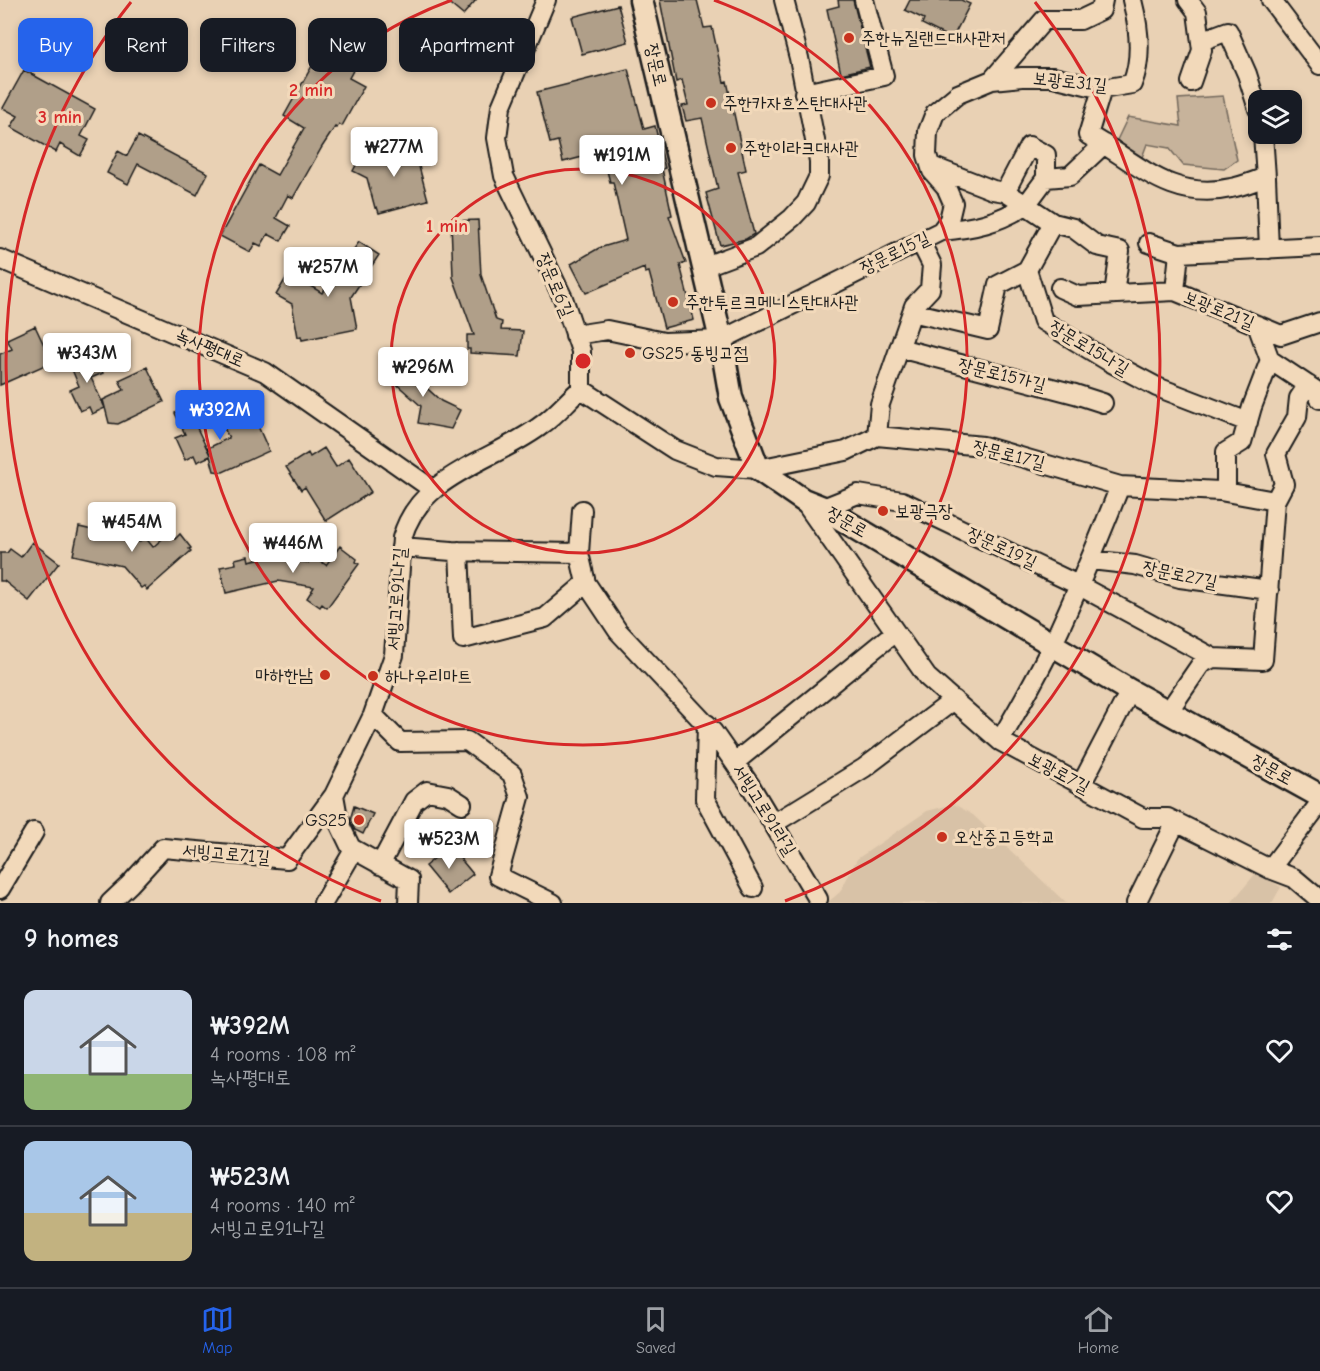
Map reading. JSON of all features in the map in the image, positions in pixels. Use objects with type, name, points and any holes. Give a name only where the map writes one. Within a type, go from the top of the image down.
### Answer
[{"type":"street","name":"장문로6길","points":[[546,0],[501,107],[497,138],[504,176],[563,298],[581,351],[581,389]]},
{"type":"street","name":"장문로","points":[[641,0],[721,340],[731,398],[758,469],[813,504],[1130,691],[1320,796]]},
{"type":"street","points":[[704,267],[756,248],[806,203],[819,176],[819,161],[799,58],[784,0]]},
{"type":"street","points":[[804,93],[884,76],[864,0]]},
{"type":"street","name":"보광로31길","points":[[992,80],[1044,20],[1080,20],[1101,10],[1103,0]]},
{"type":"street","name":"보광로31길","points":[[941,231],[949,220],[953,203],[946,187],[932,171],[927,155],[928,131],[934,113],[958,94],[992,80],[1053,77],[1102,89],[1132,84],[1139,68],[1138,22],[1132,0]]},
{"type":"street","points":[[1188,0],[1197,12],[1202,50],[1191,82]]},
{"type":"street","points":[[1271,0],[1320,64]]},
{"type":"street","points":[[1201,41],[1228,31],[1252,90]]},
{"type":"street","points":[[1102,89],[1088,135],[1155,178],[1197,191],[1230,189],[1266,177]]},
{"type":"street","points":[[1046,178],[1070,176],[1104,144]]},
{"type":"street","points":[[1264,144],[1269,249]]},
{"type":"street","points":[[941,231],[976,227],[1009,216],[1026,205],[1046,178],[1046,155],[1029,147],[1005,192]]},
{"type":"street","points":[[931,166],[993,190],[1005,192],[1053,223],[1074,228],[1097,246],[1120,251],[1114,294]]},
{"type":"street","points":[[912,312],[988,330],[998,285],[1028,270],[1053,223]]},
{"type":"street","name":"장문로15길","points":[[721,340],[941,231]]},
{"type":"street","points":[[581,389],[675,450],[716,466],[758,469],[846,451],[877,436],[880,404],[914,306],[930,289],[932,265],[920,241]]},
{"type":"street","points":[[1149,243],[1179,253],[1320,246]]},
{"type":"street","points":[[1175,291],[1179,253]]},
{"type":"street","name":"녹사평대로","points":[[0,259],[266,372],[432,489]]},
{"type":"street","name":"장문로15나길","points":[[1028,270],[1043,321],[1108,361],[1157,387],[1248,422]]},
{"type":"street","name":"보광로21길","points":[[1060,288],[1077,296],[1175,291],[1281,335],[1320,322]]},
{"type":"street","points":[[1257,325],[1270,360],[1314,392]]},
{"type":"street","points":[[575,335],[607,330],[664,342],[721,340]]},
{"type":"street","name":"장문로15가길","points":[[899,348],[1103,403]]},
{"type":"street","points":[[1226,492],[1226,452],[1242,442],[1270,360]]},
{"type":"street","name":"서빙고로91나길","points":[[334,795],[373,715],[394,655],[401,547],[405,527],[414,510],[432,489],[543,425],[581,389]]},
{"type":"street","points":[[1168,712],[1201,664],[1213,658],[1263,660],[1275,501],[1284,484],[1276,454],[1297,417],[1299,398],[1314,392]]},
{"type":"street","name":"장문로17길","points":[[877,436],[983,446],[1120,486],[1226,492],[1275,501]]},
{"type":"street","points":[[1000,741],[1052,644],[1120,486]]},
{"type":"street","name":"장문로19길","points":[[813,504],[858,494],[903,501],[1078,585],[1213,658]]},
{"type":"street","name":"보광로7길","points":[[813,504],[895,632],[927,677],[1000,741],[1143,818],[1168,818],[1270,869],[1294,878],[1314,899]]},
{"type":"street","name":"서빙고로91라길","points":[[582,510],[579,553],[586,583],[618,631],[707,724],[735,762],[818,899]]},
{"type":"street","points":[[401,547],[459,551],[579,553]]},
{"type":"street","points":[[459,551],[463,639],[545,618],[586,583]]},
{"type":"street","name":"장문로27길","points":[[1090,560],[1135,565],[1180,578],[1269,590]]},
{"type":"street","points":[[735,762],[895,632]]},
{"type":"street","points":[[1081,785],[1130,691]]},
{"type":"street","points":[[773,824],[864,768],[954,700]]},
{"type":"street","points":[[373,715],[400,742],[467,741],[512,774],[520,797],[498,876],[553,903]]},
{"type":"street","name":"서빙고로91라길","points":[[707,724],[705,799],[753,888]]},
{"type":"street","points":[[380,865],[414,801],[427,791],[448,795],[462,804]]},
{"type":"street","points":[[334,795],[339,824],[351,848],[409,880],[407,903]]},
{"type":"street","name":"서빙고로71길","points":[[110,903],[163,848],[287,860],[334,795]]},
{"type":"street","points":[[1270,869],[1320,803]]},
{"type":"street","points":[[1136,903],[1176,822]]},
{"type":"street","points":[[0,889],[34,832]]},
{"type":"street","points":[[323,903],[354,850]]},
{"type":"shaded area","points":[[1223,96],[1237,160],[1224,169],[1183,165],[1169,148],[1147,144],[1141,160],[1117,140],[1128,117],[1181,126],[1178,99]]},
{"type":"shaded area","name":"오산중고등학교","points":[[954,804],[973,815],[1066,903],[827,903],[840,892],[857,859],[927,811]]},
{"type":"shaded area","points":[[1256,873],[1281,887],[1272,903],[1231,903]]},
{"type":"building","points":[[445,0],[476,0],[463,15]]},
{"type":"building","points":[[660,0],[697,0],[704,28],[712,27],[724,82],[727,81],[746,170],[738,172],[754,234],[746,239],[720,245],[706,193],[718,189],[702,118],[686,121],[682,106],[688,105],[682,80],[676,82]]},
{"type":"building","name":"주한뉴질랜드대사관저","points":[[838,0],[853,0],[870,67],[841,74],[827,9],[839,6]]},
{"type":"building","points":[[910,0],[961,0],[970,4],[952,39],[922,24],[924,19],[905,10]]},
{"type":"building","points":[[618,5],[628,42],[582,54],[572,17]]},
{"type":"building","points":[[628,69],[644,129],[655,126],[665,168],[662,169],[672,215],[669,216],[686,263],[680,265],[694,320],[664,328],[649,272],[645,273],[644,268],[586,293],[571,264],[599,248],[626,240],[613,182],[610,182],[602,152],[563,162],[558,141],[550,143],[537,92]]},
{"type":"building","points":[[23,72],[28,72],[95,109],[81,136],[89,140],[80,156],[60,144],[56,152],[11,127],[18,116],[3,108]]},
{"type":"building","points":[[309,72],[352,72],[349,78],[364,86],[342,126],[339,124],[337,128],[335,127],[293,198],[288,195],[276,218],[290,226],[281,241],[268,234],[261,246],[255,243],[250,252],[220,236],[259,165],[277,175],[304,128],[284,116]]},
{"type":"building","points":[[138,136],[208,173],[197,195],[138,164],[128,184],[107,173],[118,151],[127,156]]},
{"type":"building","points":[[401,140],[421,152],[417,159],[428,200],[379,213],[377,207],[375,208],[367,178],[353,171],[364,150],[389,162]]},
{"type":"building","points":[[478,220],[481,275],[496,320],[502,322],[501,330],[523,331],[520,356],[470,353],[470,349],[467,349],[467,335],[474,335],[453,277],[451,221]]},
{"type":"building","points":[[359,242],[379,255],[351,297],[357,329],[302,340],[301,336],[298,337],[292,304],[276,295],[289,273],[322,293]]},
{"type":"building","points":[[35,326],[52,362],[0,385],[0,354],[12,349],[7,339]]},
{"type":"building","points":[[94,354],[103,373],[91,378],[105,408],[92,414],[89,407],[80,411],[70,390],[79,386],[70,365]]},
{"type":"building","points":[[395,359],[441,401],[460,410],[451,429],[418,423],[421,406],[383,372]]},
{"type":"building","points":[[147,367],[164,402],[118,424],[109,423],[103,400],[124,390],[119,380]]},
{"type":"building","points":[[199,402],[208,421],[196,426],[210,455],[208,448],[229,438],[224,428],[253,415],[269,451],[223,472],[214,471],[210,456],[197,462],[194,455],[185,460],[175,438],[185,434],[175,413]]},
{"type":"building","points":[[324,448],[336,467],[349,458],[371,492],[326,521],[305,487],[301,490],[286,467],[308,453],[310,457]]},
{"type":"building","points":[[99,520],[115,523],[112,536],[140,542],[145,537],[153,547],[170,532],[175,539],[180,534],[191,551],[147,590],[144,586],[141,588],[122,566],[73,555],[79,527],[97,531]]},
{"type":"building","points":[[32,542],[59,563],[29,601],[4,581],[0,581],[0,553],[7,553],[10,549],[21,557]]},
{"type":"building","points":[[340,546],[357,559],[356,562],[359,564],[327,608],[322,604],[320,607],[307,598],[314,587],[278,581],[226,593],[220,567],[236,564],[235,559],[248,556],[249,561],[274,555],[308,563],[313,556],[326,565]]},
{"type":"building","name":"GS25","points":[[354,806],[373,814],[363,834],[355,830],[350,820]]},
{"type":"building","points":[[450,846],[473,874],[448,894],[425,866]]},
{"type":"place","name":"주한뉴질랜드대사관저","points":[[849,38]]},
{"type":"place","name":"주한카자흐스탄대사관","points":[[711,103]]},
{"type":"place","name":"주한이라크대사관","points":[[731,148]]},
{"type":"place","name":"주한투르크메니스탄대사관","points":[[673,302]]},
{"type":"place","name":"GS25 동빙고점","points":[[630,353]]},
{"type":"place","name":"보광극장","points":[[883,511]]},
{"type":"place","name":"마하한남","points":[[325,675]]},
{"type":"place","name":"하나우리마트","points":[[373,676]]},
{"type":"place","name":"GS25","points":[[359,820]]},
{"type":"place","name":"오산중고등학교","points":[[942,837]]}]
